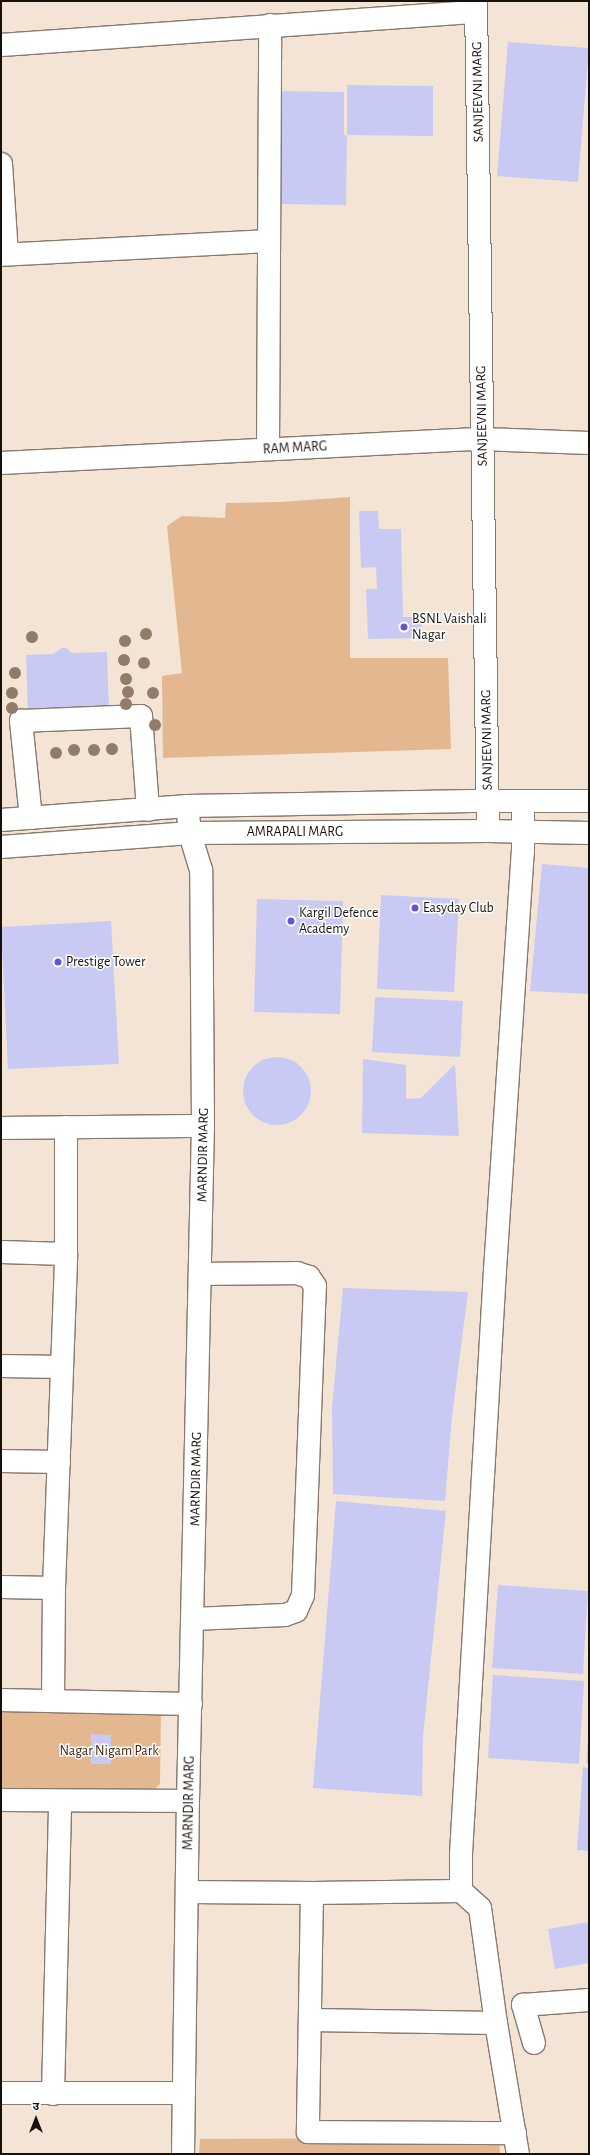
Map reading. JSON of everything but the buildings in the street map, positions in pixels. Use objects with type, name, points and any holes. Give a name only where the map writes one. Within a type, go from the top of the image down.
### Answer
[{"type":"street","points":[[1,45],[270,25],[476,7]]},
{"type":"street","name":"SANJEEVNI MARG","points":[[476,7],[488,831]]},
{"type":"street","points":[[268,449],[270,25]]},
{"type":"street","points":[[1,164],[4,255],[268,241]]},
{"type":"street","name":"RAM MARG","points":[[1,463],[482,439],[589,443]]},
{"type":"street","points":[[31,818],[21,721],[141,716],[148,810]]},
{"type":"street","name":"AMRAPALI MARG","points":[[1,820],[187,806],[488,801],[589,801]]},
{"type":"street","points":[[461,1891],[461,1854],[523,831],[522,801]]},
{"type":"street","name":"MARNDIR MARG","points":[[183,2154],[188,1892],[188,1801],[201,1274],[203,1126],[201,870],[190,833],[187,806]]},
{"type":"street","name":"AMRAPALI MARG","points":[[1,847],[190,833],[523,831],[589,833]]},
{"type":"street","points":[[1,1128],[203,1126]]},
{"type":"street","points":[[53,1701],[54,1588],[66,1254],[66,1128]]},
{"type":"street","points":[[1,1252],[66,1254]]},
{"type":"street","points":[[193,1619],[285,1615],[296,1610],[303,1595],[315,1286],[309,1277],[297,1273],[201,1274]]},
{"type":"street","points":[[1,1366],[62,1367]]},
{"type":"street","points":[[1,1461],[59,1462]]},
{"type":"street","points":[[1,1587],[54,1588]]},
{"type":"street","points":[[1,1700],[191,1704]]},
{"type":"street","points":[[1,1800],[188,1801]]},
{"type":"street","points":[[53,2094],[60,1801]]},
{"type":"street","points":[[188,1892],[312,1894],[461,1891],[480,1908],[496,2023],[517,2144],[308,2132],[312,1894]]},
{"type":"street","points":[[534,2043],[524,2005],[589,2000]]},
{"type":"street","points":[[310,2020],[496,2023]]},
{"type":"street","points":[[1,2093],[184,2093]]},
{"type":"green space","points":[[350,497],[350,658],[448,658],[451,749],[163,758],[162,676],[182,673],[167,526],[182,516],[225,518],[226,503],[281,502]]},
{"type":"green space","name":"Nagar Nigam Park","points":[[1,1709],[161,1711],[160,1784],[150,1793],[1,1791]]},
{"type":"green space","points":[[499,2138],[500,2154],[199,2154],[200,2139]]},
{"type":"place","name":"BSNL Vaishali Nagar","points":[[404,627]]},
{"type":"place","name":"Easyday Club","points":[[415,908]]},
{"type":"place","name":"Kargil Defence Academy","points":[[291,921]]},
{"type":"place","name":"Prestige Tower","points":[[58,962]]}]
